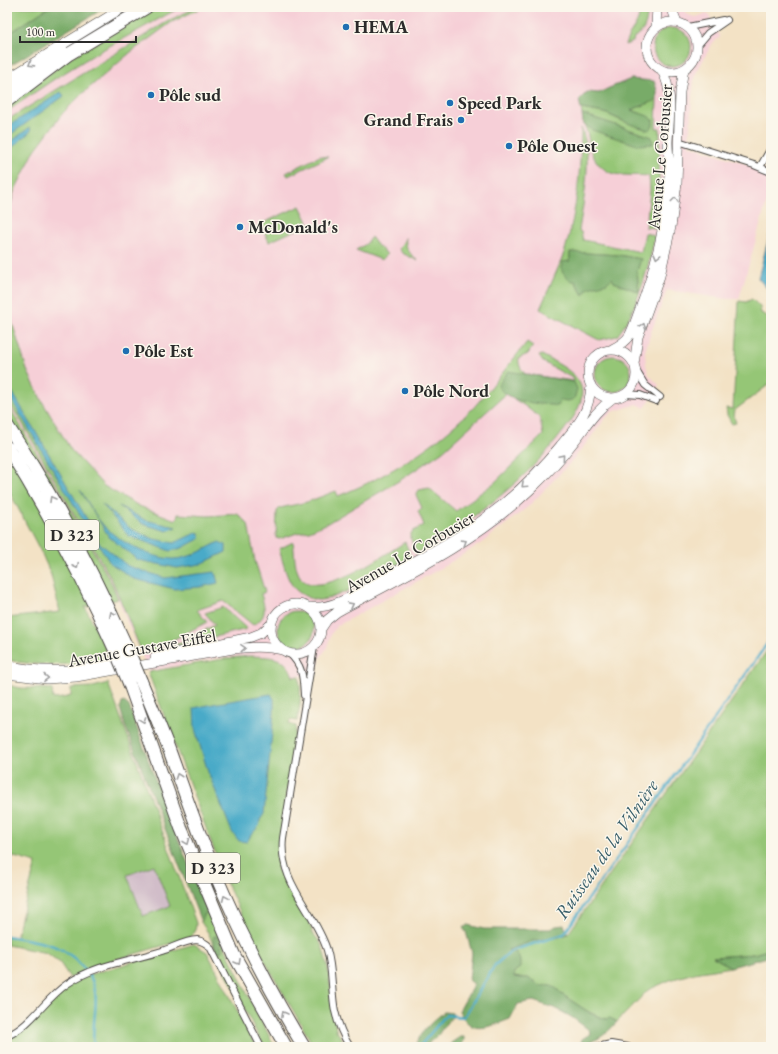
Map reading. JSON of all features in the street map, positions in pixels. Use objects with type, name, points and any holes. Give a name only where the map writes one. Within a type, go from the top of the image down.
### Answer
[{"type":"highway","points":[[7,101],[70,54],[147,7]]},
{"type":"highway","name":"D 323","points":[[7,425],[42,481],[80,550],[128,650],[135,682],[181,828],[234,955],[286,1047]]},
{"type":"highway","name":"D 323","points":[[7,447],[43,506],[72,558],[116,652],[135,682],[170,751],[195,823],[223,893],[247,946],[286,1018],[304,1047]]},
{"type":"street","points":[[7,79],[124,7]]},
{"type":"street","points":[[7,89],[61,53],[139,7]]},
{"type":"street","points":[[656,26],[657,7]]},
{"type":"street","points":[[671,7],[677,22]]},
{"type":"street","points":[[688,28],[727,20],[708,33],[697,46]]},
{"type":"street","points":[[667,22],[677,22],[693,32],[696,39],[697,53],[694,60],[684,69],[676,72],[662,71],[653,63],[647,50],[647,43],[650,34],[656,26],[667,22]]},
{"type":"street","name":"Avenue Le Corbusier","points":[[635,368],[638,337],[655,290],[668,241],[677,184],[680,92],[684,69]]},
{"type":"street","name":"Avenue Le Corbusier","points":[[612,349],[623,342],[630,333],[649,283],[660,245],[670,174],[668,147],[670,93],[668,82],[662,71]]},
{"type":"street","points":[[678,141],[760,167],[771,172]]},
{"type":"street","points":[[760,167],[771,148]]},
{"type":"street","points":[[612,349],[627,354],[635,368],[646,385],[658,399],[626,394],[613,398],[600,395],[591,385],[588,374],[591,362],[600,353],[612,349]]},
{"type":"street","points":[[626,394],[634,384],[635,368]]},
{"type":"street","name":"Avenue Le Corbusier","points":[[310,607],[316,608],[327,606],[343,600],[431,553],[464,533],[487,516],[524,485],[548,461],[586,410],[590,401],[591,385]]},
{"type":"street","name":"Avenue Le Corbusier","points":[[321,629],[327,620],[337,612],[434,560],[500,516],[547,473],[570,447],[596,413],[613,398]]},
{"type":"street","points":[[304,701],[301,669],[295,659],[275,643],[271,635],[271,624],[275,614],[286,605],[299,603],[310,607],[316,612],[320,619],[321,629],[319,640],[314,647],[304,701],[283,838],[282,854],[289,878],[327,950],[331,969],[335,1010],[340,1028],[350,1047]]},
{"type":"street","name":"Avenue Gustave Eiffel","points":[[7,665],[46,670],[98,668],[251,637],[261,633],[271,624]]},
{"type":"street","name":"Avenue Gustave Eiffel","points":[[7,674],[47,678],[76,677],[233,649],[256,647],[273,648],[285,652]]},
{"type":"street","points":[[285,652],[305,652],[314,647]]},
{"type":"street","points":[[7,1036],[30,1020],[66,985],[83,975],[106,966],[149,955],[190,941],[198,940],[206,943],[210,947],[261,1047]]},
{"type":"street","points":[[597,1047],[611,1044],[628,1047]]},
{"type":"shaded area","points":[[156,7],[682,7],[687,14],[691,16],[696,17],[708,13],[720,37],[712,44],[695,75],[692,95],[689,145],[771,172],[771,187],[739,299],[727,299],[667,290],[645,352],[646,365],[649,375],[659,385],[645,408],[637,404],[612,412],[573,460],[529,506],[483,542],[441,568],[337,626],[331,634],[327,648],[320,658],[316,674],[293,677],[291,669],[286,663],[250,656],[224,657],[149,671],[112,584],[19,421],[7,403],[7,109],[71,59]]},
{"type":"shaded area","points":[[154,864],[170,906],[143,916],[127,875]]},
{"type":"green space","points":[[7,7],[49,7],[7,35]]},
{"type":"green space","points":[[49,7],[106,7],[7,67],[7,35]]},
{"type":"green space","points":[[159,7],[181,7],[95,54],[9,110],[7,107],[71,57]]},
{"type":"green space","points":[[197,7],[203,7],[172,22],[131,52],[82,94],[62,114],[35,150],[14,192],[7,220],[7,120],[170,20]]},
{"type":"green space","points":[[639,7],[647,7],[647,16],[644,29],[634,37],[633,42],[625,45],[639,18]]},
{"type":"green space","points":[[672,28],[682,31],[688,37],[691,47],[688,57],[682,63],[672,66],[662,63],[656,57],[653,47],[656,37],[662,31]]},
{"type":"green space","points":[[631,79],[654,81],[657,90],[657,100],[631,110],[648,116],[653,120],[653,126],[648,130],[605,113],[581,109],[579,100],[587,92],[599,93]]},
{"type":"green space","points":[[657,100],[656,128],[660,128],[659,185],[662,185],[656,229],[651,227],[646,228],[650,190],[649,176],[614,174],[604,169],[593,155],[583,123],[592,130],[652,137],[582,114],[581,109],[605,113],[648,130],[640,113],[631,110]]},
{"type":"green space","points":[[582,114],[652,137],[653,144],[637,145],[592,130],[583,123]]},
{"type":"green space","points":[[581,128],[587,151],[585,193],[579,231],[581,232],[583,240],[641,252],[645,233],[655,237],[641,289],[624,326],[617,336],[599,340],[540,309],[565,250],[573,220],[578,189]],"holes":[[[570,252],[618,255],[641,259],[637,271],[639,292],[614,282],[612,278],[588,288],[583,295],[575,281],[562,268],[563,265],[570,261]]]},
{"type":"green space","points":[[320,156],[328,157],[288,176],[286,173]]},
{"type":"green space","points":[[300,206],[309,224],[269,242],[261,224]]},
{"type":"green space","points":[[371,237],[387,254],[382,260],[356,250],[366,244]]},
{"type":"green space","points":[[406,237],[407,248],[418,261],[402,253],[399,249]]},
{"type":"green space","points":[[570,252],[618,255],[641,259],[637,271],[639,292],[614,282],[612,278],[607,283],[588,288],[583,295],[575,281],[571,281],[562,272],[562,262],[570,261]]},
{"type":"green space","points":[[7,295],[10,316],[27,370],[42,401],[71,450],[104,486],[139,506],[176,520],[178,514],[208,516],[238,514],[248,524],[255,561],[265,592],[261,594],[264,604],[264,612],[258,622],[253,625],[223,601],[197,610],[207,622],[150,652],[142,653],[113,582],[21,421],[7,400]]},
{"type":"green space","points":[[752,299],[760,307],[761,313],[771,318],[771,383],[735,410],[734,417],[736,423],[732,424],[727,415],[726,408],[733,409],[739,301],[746,302]]},
{"type":"green space","points":[[527,342],[533,346],[528,354],[519,358],[520,367],[525,374],[574,381],[574,379],[543,362],[539,356],[542,355],[561,365],[573,374],[581,385],[582,398],[572,419],[547,451],[513,485],[476,515],[416,554],[410,536],[412,532],[424,525],[418,511],[422,508],[416,495],[419,490],[429,488],[456,511],[494,483],[543,435],[540,418],[506,394],[443,451],[402,479],[326,524],[309,531],[297,533],[280,539],[276,538],[277,511],[280,508],[307,502],[336,491],[338,496],[357,488],[394,469],[445,434],[475,406]]},
{"type":"green space","points":[[617,356],[626,361],[630,367],[630,381],[626,387],[617,392],[609,392],[600,387],[596,381],[595,370],[600,361],[606,357]]},
{"type":"green space","points":[[508,371],[574,382],[577,389],[574,399],[568,401],[561,400],[558,406],[525,402],[509,396],[498,386]]},
{"type":"green space","points":[[7,403],[81,529],[112,584],[118,599],[85,607],[106,649],[104,650],[108,661],[58,665],[32,664],[7,660],[7,618],[60,612],[51,575],[42,554],[7,487]]},
{"type":"green space","points":[[293,542],[296,566],[299,574],[301,578],[310,584],[322,584],[352,573],[405,542],[410,554],[409,558],[363,584],[336,596],[317,600],[297,591],[287,575],[279,549]]},
{"type":"green space","points":[[223,607],[247,629],[169,648],[215,625],[205,613]]},
{"type":"green space","points":[[300,611],[309,616],[313,622],[313,636],[309,642],[300,647],[292,647],[283,642],[279,636],[278,625],[283,616],[289,612]]},
{"type":"green space","points":[[771,645],[771,949],[754,954],[713,957],[731,967],[694,973],[670,980],[648,990],[617,1022],[615,1020],[593,1014],[560,993],[557,989],[540,986],[528,978],[514,977],[508,950],[532,941],[559,937],[568,934]]},
{"type":"green space","points":[[250,656],[270,657],[282,661],[290,670],[293,677],[299,676],[300,698],[297,721],[290,720],[289,724],[296,726],[277,869],[285,878],[310,923],[312,932],[320,942],[323,949],[328,968],[336,1030],[347,1047],[314,1047],[258,949],[226,882],[148,672],[229,658]]},
{"type":"green space","points":[[108,683],[196,923],[195,932],[189,938],[97,965],[70,978],[60,963],[47,953],[7,945],[7,936],[16,937],[36,863],[7,855],[7,685],[21,688],[52,689],[53,699],[71,696],[71,688],[93,687]],"holes":[[[154,865],[170,906],[143,916],[127,875]]]},
{"type":"green space","points":[[124,702],[129,706],[167,812],[207,910],[201,922],[125,725],[120,708]]},
{"type":"green space","points":[[207,910],[275,1047],[264,1047],[216,953],[209,934],[201,922]]},
{"type":"green space","points":[[468,925],[484,929],[550,929],[556,926],[564,925],[568,934],[559,937],[532,941],[508,950],[517,953],[520,961],[520,968],[514,972],[514,977],[528,978],[540,986],[554,987],[560,993],[590,1013],[605,1019],[610,1018],[617,1022],[601,1037],[592,1041],[581,1043],[582,1039],[590,1034],[589,1030],[573,1018],[557,1009],[533,1001],[518,1004],[510,1019],[489,1026],[478,1028],[473,1027],[465,1020],[459,1011],[474,984],[469,980],[472,953],[466,932],[463,928]]},
{"type":"green space","points":[[214,936],[216,936],[221,945],[222,951],[219,952],[215,947],[213,940]]},
{"type":"green space","points":[[194,944],[207,952],[256,1047],[7,1047],[7,1039],[29,1025],[60,993],[73,983],[92,974]]},
{"type":"green space","points":[[771,949],[771,956],[731,967],[713,957],[754,954]]},
{"type":"green space","points":[[444,1012],[452,1013],[453,1017],[446,1023],[427,1047],[416,1047],[417,1042],[423,1032]]},
{"type":"green space","points":[[460,1037],[464,1037],[461,1047],[449,1047],[451,1043]]},
{"type":"water","points":[[61,92],[64,96],[7,137],[7,127]]},
{"type":"water","points":[[30,127],[31,131],[7,152],[7,145]]},
{"type":"water","points":[[771,229],[771,293],[758,278]]},
{"type":"water","points":[[7,383],[94,531],[90,532],[7,392]]},
{"type":"water","points":[[80,490],[104,526],[118,538],[145,552],[164,558],[179,559],[197,553],[219,542],[226,545],[226,552],[201,564],[177,568],[138,560],[109,537]]},
{"type":"water","points":[[102,504],[131,529],[154,539],[174,543],[198,532],[201,538],[182,548],[170,551],[129,536]]},
{"type":"water","points":[[119,506],[145,520],[176,527],[167,531],[143,524]]},
{"type":"water","points":[[96,540],[128,566],[165,578],[215,572],[218,583],[200,587],[175,589],[134,579],[110,563]]},
{"type":"water","points":[[271,694],[274,699],[274,713],[264,814],[260,820],[259,826],[247,842],[239,841],[232,832],[208,772],[195,729],[194,708]]},
{"type":"waterway","name":"Ruisseau de la Vilnière","points":[[419,1047],[446,1015],[464,1017],[495,965],[511,951],[564,934],[771,638]]},
{"type":"waterway","points":[[7,936],[40,942],[60,949],[69,954],[85,970]]},
{"type":"waterway","points":[[89,975],[93,983],[96,1001],[93,1038],[94,1047]]},
{"type":"place","name":"HEMA","points":[[346,27]]},
{"type":"place","name":"Pôle sud","points":[[151,95]]},
{"type":"place","name":"Speed Park","points":[[450,103]]},
{"type":"place","name":"Grand Frais","points":[[461,120]]},
{"type":"place","name":"Pôle Ouest","points":[[509,146]]},
{"type":"place","name":"McDonald's","points":[[240,227]]},
{"type":"place","name":"Pôle Est","points":[[126,351]]},
{"type":"place","name":"Pôle Nord","points":[[405,391]]}]
